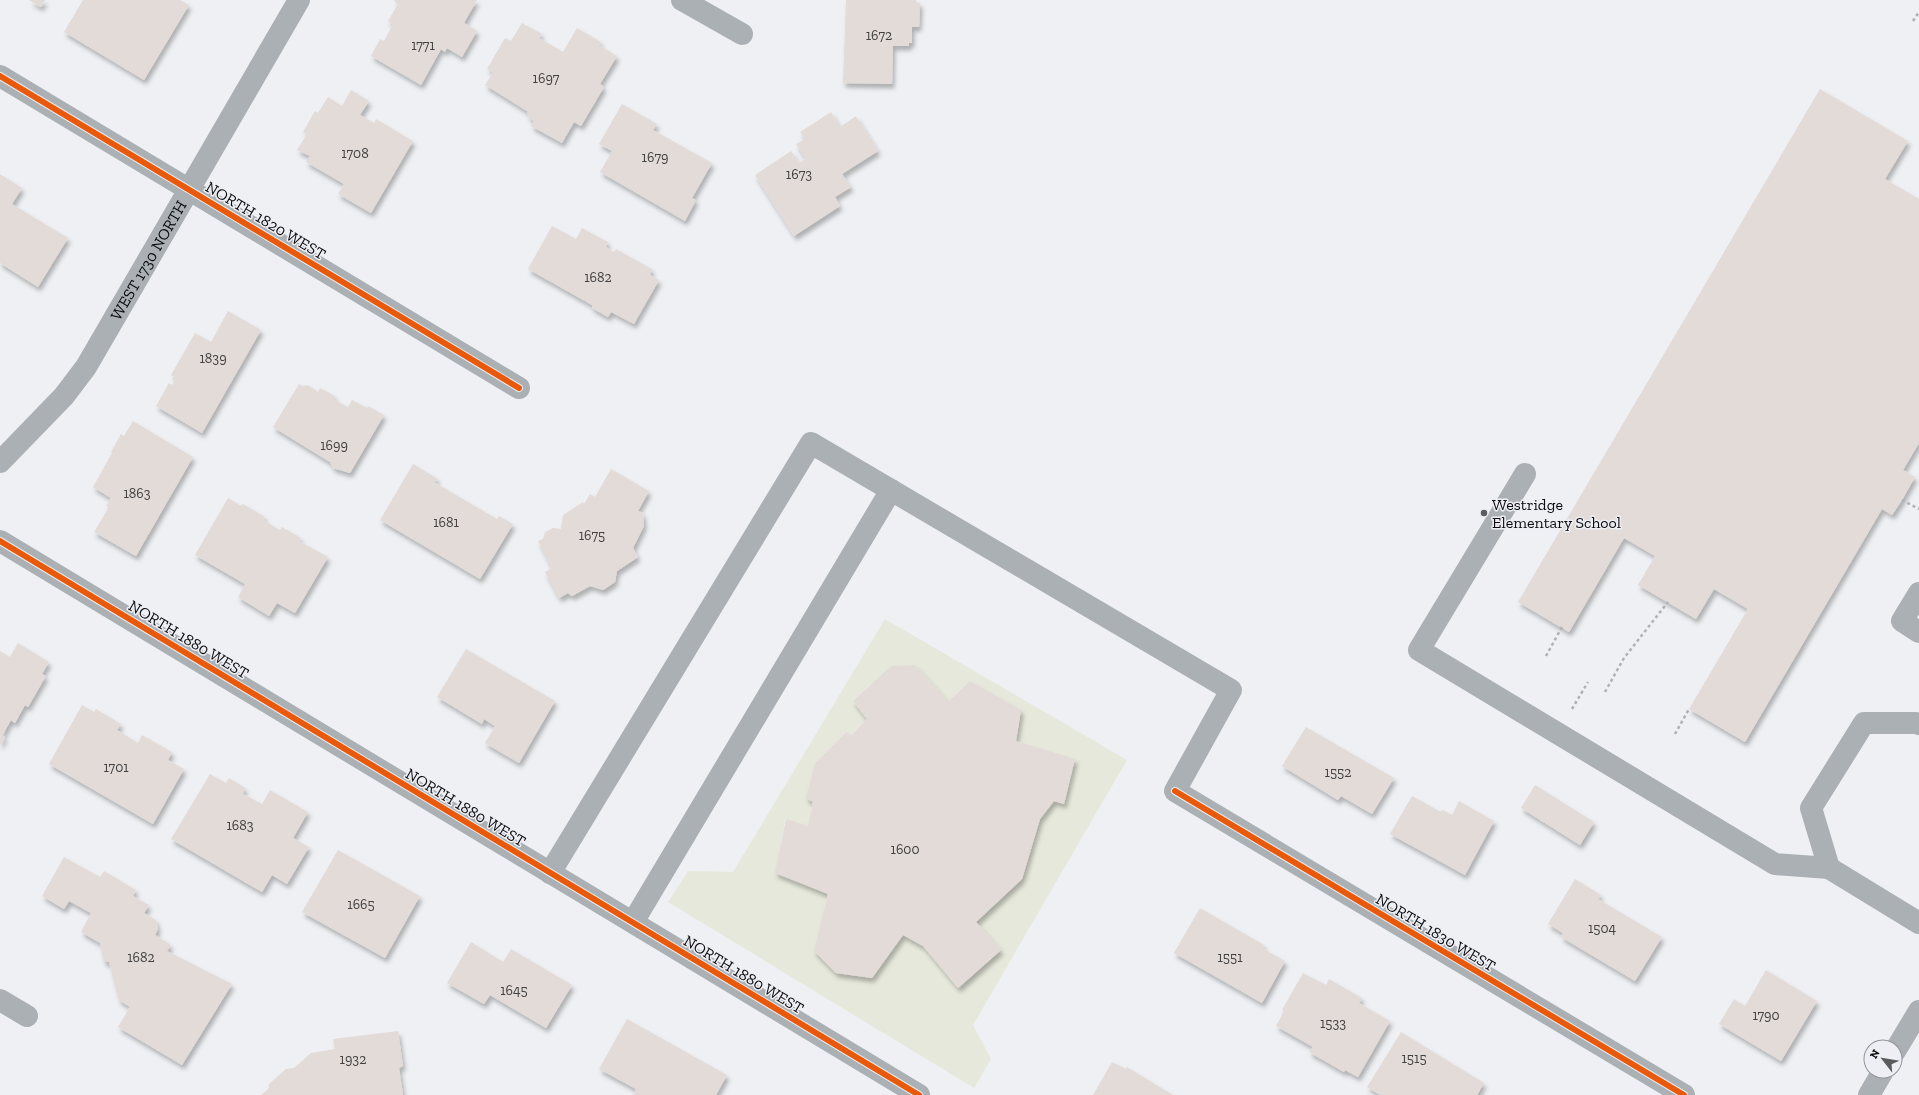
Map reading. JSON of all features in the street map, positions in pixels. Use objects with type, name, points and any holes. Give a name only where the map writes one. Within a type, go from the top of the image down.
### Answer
[{"type":"street","name":"WEST 1730 NORTH","points":[[0,462],[64,396],[86,367],[299,0]]},
{"type":"street","points":[[682,0],[742,34]]},
{"type":"street","name":"NORTH 1820 WEST","points":[[0,76],[519,388]]},
{"type":"street","points":[[550,873],[811,443],[891,490],[633,922]]},
{"type":"street","points":[[1525,474],[1419,650],[1774,864],[1829,868],[1919,923]]},
{"type":"street","name":"NORTH 1830 WEST","points":[[891,490],[1231,690],[1175,791],[1684,1095]]},
{"type":"street","name":"NORTH 1880 WEST","points":[[0,541],[919,1095]]},
{"type":"street","points":[[1919,592],[1902,621],[1919,632]]},
{"type":"street","points":[[1829,868],[1811,808],[1864,723],[1919,724]]},
{"type":"street","points":[[0,1000],[27,1016]]},
{"type":"street","points":[[1902,1039],[1919,1011]]},
{"type":"street","points":[[1869,1095],[1878,1079]]},
{"type":"path","points":[[1913,21],[1919,12]]},
{"type":"path","points":[[1902,500],[1919,509]]},
{"type":"path","points":[[1605,692],[1624,658],[1668,602]]},
{"type":"path","points":[[1546,656],[1562,627]]},
{"type":"path","points":[[1675,734],[1689,709]]},
{"type":"shaded area","points":[[885,619],[1127,760],[973,1025],[991,1059],[974,1088],[668,902],[688,871],[733,872]],"holes":[[[915,665],[948,702],[970,681],[1021,710],[1016,741],[1063,804],[1054,801],[1040,819],[1022,879],[976,922],[1001,950],[959,988],[923,946],[903,935],[872,978],[836,973],[815,951],[828,894],[776,872],[785,819],[808,826],[813,802],[815,763],[846,732],[852,735],[867,719],[853,701],[891,666]]]},
{"type":"building","points":[[29,0],[45,0],[41,7]]},
{"type":"building","points":[[83,0],[180,0],[189,5],[144,80],[64,32]]},
{"type":"building","points":[[477,0],[464,23],[477,31],[462,57],[447,48],[445,52],[441,49],[421,85],[371,56],[380,39],[384,41],[393,24],[388,21],[398,4],[394,1]]},
{"type":"building","points":[[846,0],[916,0],[916,2],[920,3],[919,27],[912,27],[912,43],[909,43],[909,46],[893,46],[892,84],[843,83]]},
{"type":"building","points":[[522,23],[542,34],[539,38],[563,52],[577,28],[601,42],[599,45],[617,56],[600,84],[604,87],[581,126],[574,122],[562,143],[531,126],[534,121],[529,118],[527,111],[485,85],[493,72],[487,69],[505,38],[511,41]]},
{"type":"building","points":[[1820,89],[1908,141],[1885,179],[1919,199],[1919,443],[1903,470],[1915,477],[1902,500],[1892,515],[1882,509],[1745,742],[1689,709],[1748,609],[1714,589],[1696,619],[1638,585],[1655,556],[1624,538],[1569,632],[1518,602]]},
{"type":"building","points":[[351,90],[369,101],[360,115],[374,123],[376,119],[413,141],[371,213],[338,194],[344,184],[306,162],[310,156],[297,150],[307,134],[303,132],[315,111],[318,113],[328,97],[342,106]]},
{"type":"building","points":[[622,104],[657,124],[653,130],[712,163],[692,198],[696,200],[685,221],[600,172],[612,151],[599,144]]},
{"type":"building","points":[[831,112],[840,127],[856,116],[878,151],[842,174],[851,187],[835,197],[840,206],[794,236],[755,175],[791,151],[799,163],[806,159],[796,144],[805,139],[800,132]]},
{"type":"building","points":[[0,174],[22,188],[12,204],[68,238],[38,287],[0,263]]},
{"type":"building","points":[[552,226],[576,239],[582,228],[608,242],[606,247],[614,252],[616,249],[652,269],[650,275],[659,280],[634,324],[611,312],[608,317],[592,308],[592,305],[528,269]]},
{"type":"building","points":[[228,311],[261,330],[202,433],[156,406],[169,383],[172,385],[176,378],[171,375],[195,333],[211,342]]},
{"type":"building","points":[[299,384],[303,386],[307,385],[316,390],[317,394],[320,388],[335,396],[333,399],[348,407],[352,400],[367,408],[368,406],[384,415],[350,473],[333,468],[330,462],[273,427]]},
{"type":"building","points":[[133,421],[193,457],[136,556],[94,532],[109,507],[106,506],[111,498],[93,487],[121,434],[124,436]]},
{"type":"building","points":[[413,464],[438,479],[434,482],[497,519],[499,516],[513,524],[480,579],[380,520]]},
{"type":"building","points":[[611,469],[649,491],[638,511],[643,513],[644,526],[633,548],[638,557],[617,571],[615,582],[603,590],[590,586],[572,596],[568,593],[559,598],[545,572],[552,568],[538,541],[543,539],[545,532],[553,528],[561,529],[563,515],[583,502],[584,504],[590,494],[595,497]]},
{"type":"building","points":[[228,498],[241,506],[243,504],[265,517],[263,520],[280,530],[282,527],[301,538],[299,541],[328,557],[295,613],[277,603],[269,616],[238,597],[245,584],[195,555]]},
{"type":"building","points":[[18,643],[49,662],[42,674],[46,676],[28,707],[25,705],[15,723],[11,720],[2,736],[5,737],[0,746],[0,651],[10,657]]},
{"type":"building","points":[[466,649],[555,701],[519,763],[485,743],[495,726],[484,719],[482,724],[437,697]]},
{"type":"building","points":[[915,665],[948,702],[970,681],[1021,710],[1016,741],[1075,759],[1064,804],[1054,801],[1040,819],[1022,879],[976,922],[1001,950],[958,988],[923,946],[903,935],[872,978],[836,973],[814,951],[828,894],[775,873],[786,819],[808,826],[813,802],[806,798],[815,763],[846,732],[852,735],[867,719],[853,701],[891,666]]},
{"type":"building","points":[[82,705],[94,712],[96,709],[121,724],[117,730],[138,743],[142,735],[172,752],[168,760],[184,769],[153,824],[49,764]]},
{"type":"building","points":[[1306,727],[1394,778],[1372,814],[1341,796],[1338,800],[1282,766]]},
{"type":"building","points":[[210,774],[226,783],[229,778],[245,788],[243,794],[262,804],[270,790],[308,812],[293,838],[309,847],[287,884],[272,875],[262,892],[171,839]]},
{"type":"building","points":[[1535,785],[1594,822],[1580,845],[1521,808]]},
{"type":"building","points":[[1412,796],[1441,812],[1443,810],[1452,815],[1459,801],[1494,821],[1465,875],[1390,834]]},
{"type":"building","points":[[338,850],[420,896],[385,958],[302,912]]},
{"type":"building","points":[[64,857],[100,877],[104,871],[136,890],[133,896],[149,905],[144,913],[156,920],[158,929],[155,935],[171,945],[167,951],[232,984],[182,1065],[118,1027],[130,1007],[119,1000],[109,962],[104,962],[100,943],[81,932],[91,913],[69,901],[64,909],[42,896]]},
{"type":"building","points":[[1575,879],[1601,895],[1598,899],[1662,937],[1635,981],[1561,937],[1563,933],[1548,924]]},
{"type":"building","points":[[1200,908],[1264,945],[1262,948],[1285,961],[1262,1003],[1174,953]]},
{"type":"building","points":[[471,942],[503,962],[511,949],[572,985],[546,1028],[490,995],[484,1004],[447,983]]},
{"type":"building","points":[[1766,970],[1817,1001],[1781,1061],[1719,1024],[1734,999],[1745,1006]]},
{"type":"building","points":[[1303,973],[1326,985],[1329,979],[1362,998],[1359,1003],[1390,1021],[1358,1077],[1345,1070],[1344,1072],[1309,1052],[1313,1047],[1276,1026],[1284,1011],[1282,1010]]},
{"type":"building","points":[[627,1019],[727,1075],[716,1095],[633,1095],[636,1089],[599,1069]]},
{"type":"building","points":[[398,1031],[403,1066],[399,1068],[403,1095],[261,1095],[269,1088],[269,1084],[286,1069],[294,1068],[311,1053],[335,1049],[333,1039]]},
{"type":"building","points":[[1401,1032],[1484,1083],[1477,1095],[1380,1095],[1367,1087]]},
{"type":"building","points":[[1112,1062],[1126,1069],[1127,1067],[1173,1095],[1093,1095]]},
{"type":"cycle path","points":[[0,76],[519,388]]},
{"type":"cycle path","points":[[0,541],[919,1095]]},
{"type":"cycle path","points":[[1175,791],[1684,1095]]},
{"type":"place","name":"Westridge Elementary School","points":[[1484,513]]}]
